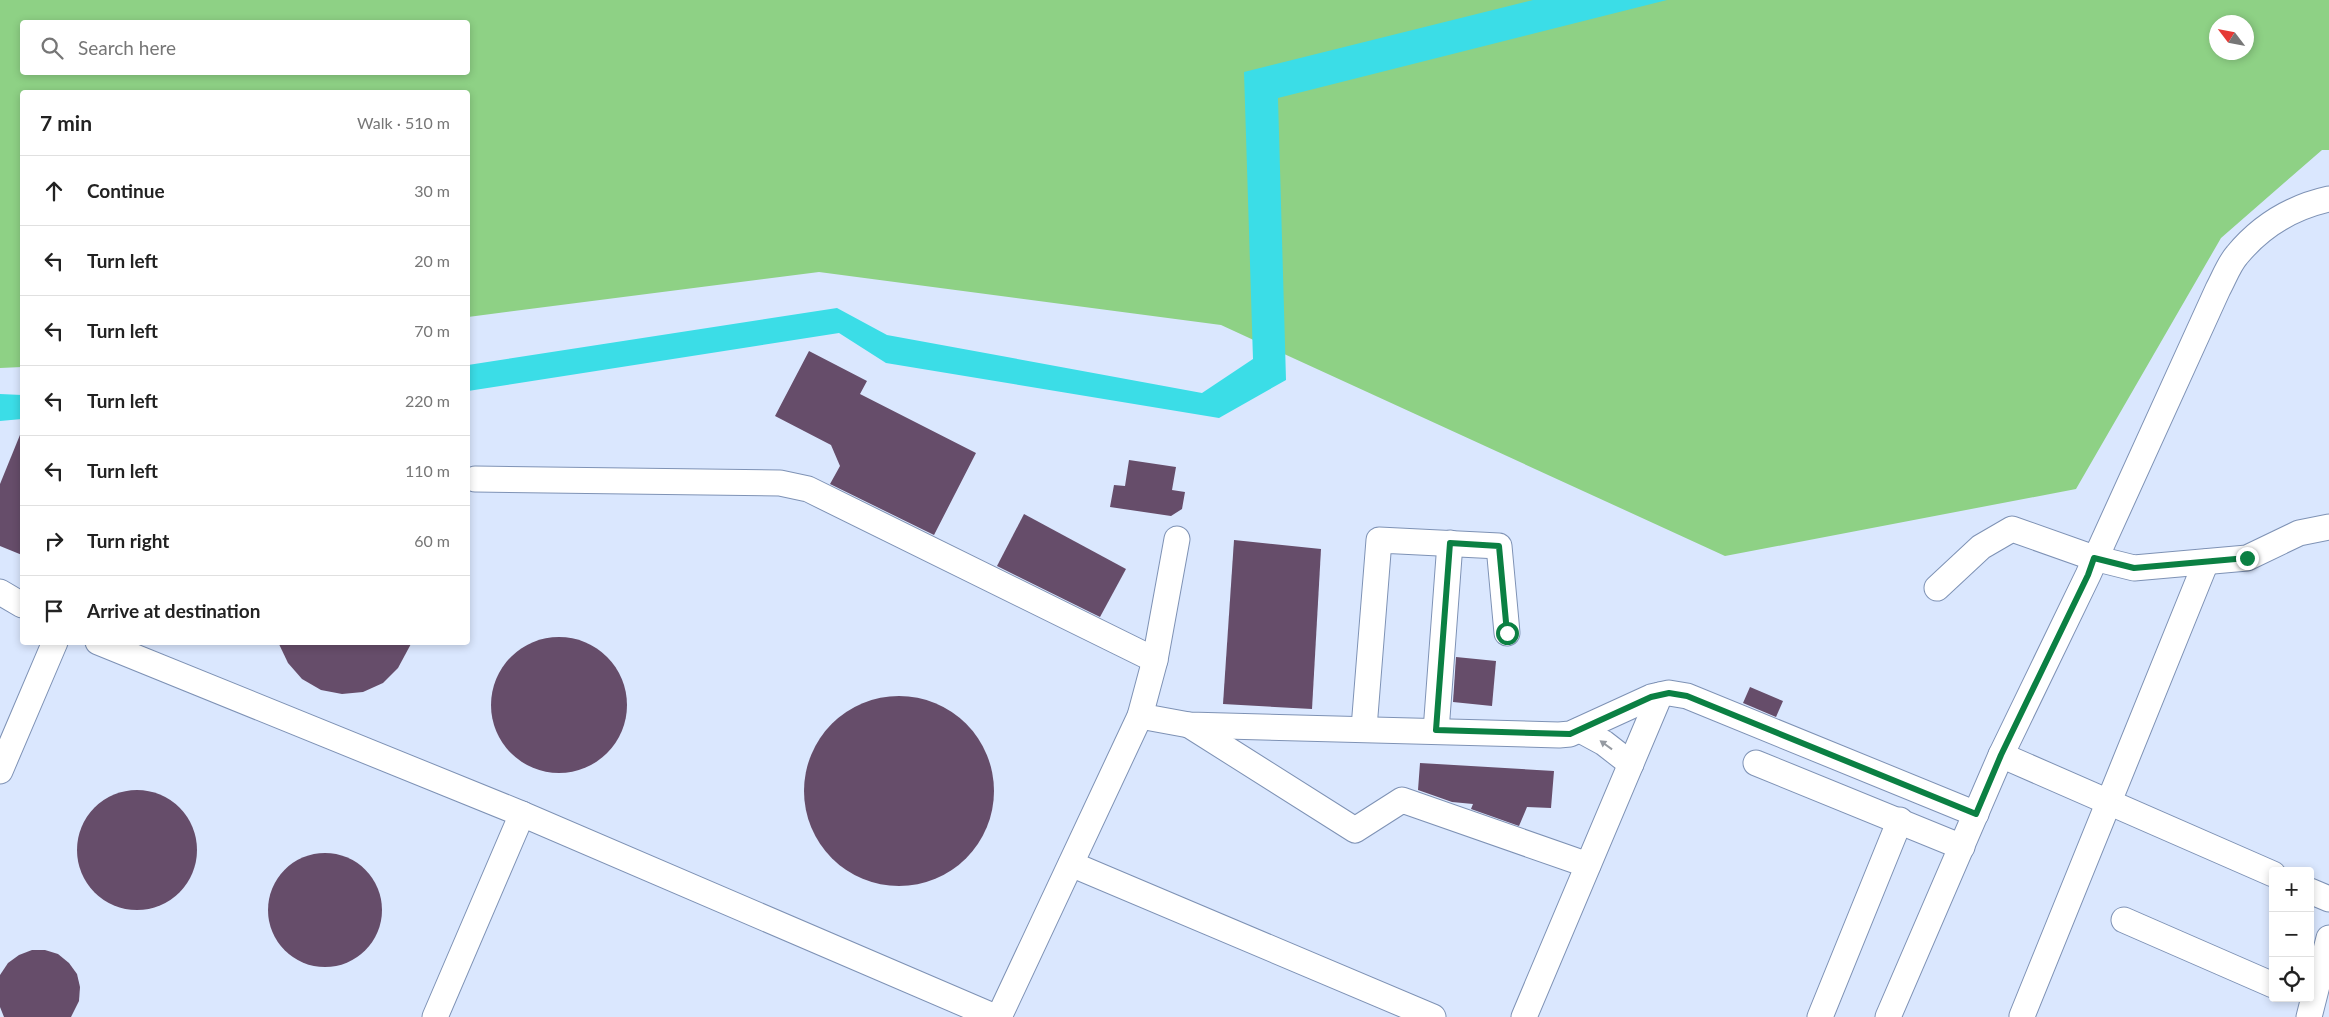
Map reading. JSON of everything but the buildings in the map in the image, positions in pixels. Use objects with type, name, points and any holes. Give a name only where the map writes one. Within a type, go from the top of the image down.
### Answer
[{"type":"lane","points":[[1888,1017],[2001,755],[2088,575],[2094,558],[2218,289],[2236,256],[2280,216],[2329,199]]},
{"type":"lane","points":[[475,479],[780,483],[808,489],[1155,660]]},
{"type":"lane","points":[[1937,588],[1981,547],[2012,529],[2094,558],[2134,568],[2247,558],[2299,533],[2329,527]]},
{"type":"lane","points":[[999,1017],[1140,716],[1155,660],[1178,539]]},
{"type":"lane","points":[[1364,728],[1379,540],[1499,546],[1507,633]]},
{"type":"lane","points":[[1436,730],[1450,543]]},
{"type":"lane","points":[[2022,1016],[2206,562]]},
{"type":"lane","points":[[0,592],[20,604]]},
{"type":"lane","points":[[0,771],[53,645]]},
{"type":"lane","points":[[105,645],[522,814],[995,1017]]},
{"type":"lane","points":[[1140,716],[1189,725],[1364,728],[1559,735],[1570,734],[1660,695],[1669,693],[1687,696],[1976,814]]},
{"type":"lane","points":[[1524,1017],[1660,695]]},
{"type":"lane","points":[[1189,725],[1355,830],[1402,800],[1588,865]]},
{"type":"lane","points":[[1580,730],[1604,743],[1631,764]]},
{"type":"lane","points":[[2001,755],[2269,872]]},
{"type":"lane","points":[[1756,763],[1900,820],[1962,847]]},
{"type":"lane","points":[[435,1017],[522,814]]},
{"type":"lane","points":[[1820,1017],[1900,820]]},
{"type":"lane","points":[[1071,864],[1433,1017]]},
{"type":"lane","points":[[2314,893],[2329,899]]},
{"type":"lane","points":[[2124,920],[2269,983]]},
{"type":"lane","points":[[2309,1006],[2329,938]]},
{"type":"green space","points":[[0,0],[2329,0],[2329,150],[2322,150],[2221,238],[2076,489],[1725,556],[1221,325],[819,272],[470,317],[470,90],[20,90],[20,367],[0,368]]},
{"type":"water","points":[[1533,0],[1667,0],[1278,98],[1286,380],[1219,418],[886,363],[839,333],[470,391],[470,365],[837,308],[887,335],[1202,393],[1253,359],[1244,72]]},
{"type":"water","points":[[0,394],[20,395],[20,419],[0,421]]},
{"type":"route","points":[[1507,633],[1499,546],[1450,543],[1436,730],[1570,734],[1651,697],[1669,693],[1687,696],[1976,814],[2001,755],[2088,575],[2094,558],[2134,568],[2247,558]]}]
